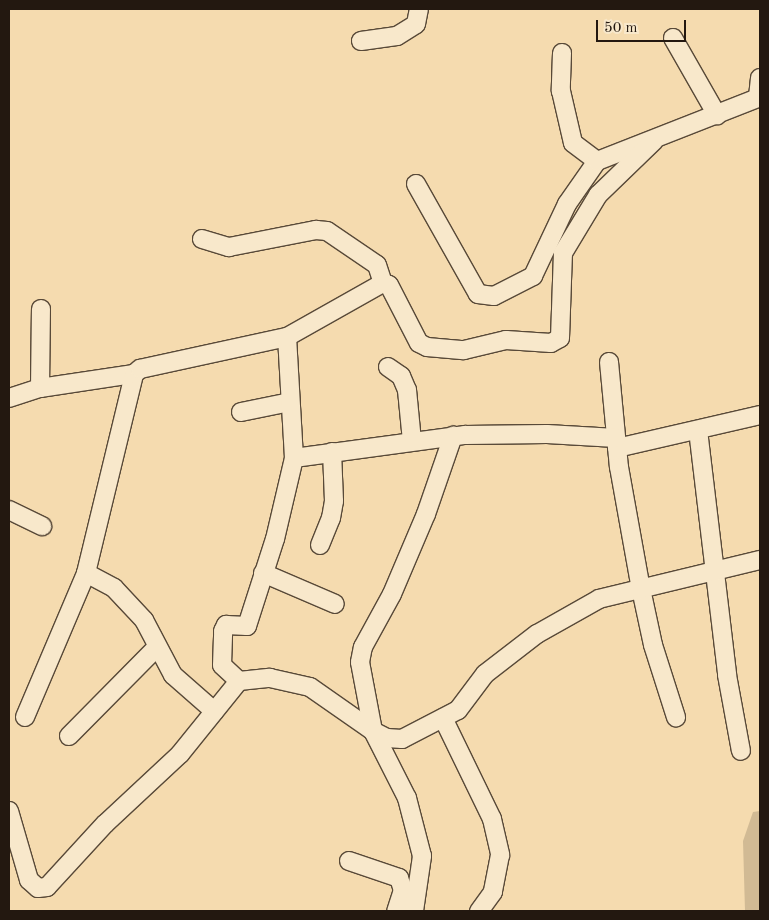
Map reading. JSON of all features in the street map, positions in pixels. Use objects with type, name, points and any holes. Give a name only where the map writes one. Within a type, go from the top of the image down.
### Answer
[{"type":"street","points":[[361,41],[396,36],[416,24],[419,9]]},
{"type":"street","points":[[673,38],[717,115]]},
{"type":"street","points":[[562,53],[561,91],[574,143],[597,161]]},
{"type":"street","points":[[416,184],[478,294],[494,296],[533,276],[567,204],[597,161],[654,141],[759,97],[760,78]]},
{"type":"street","points":[[9,398],[40,388],[134,374],[140,369],[287,337],[383,283],[389,285],[419,343],[427,348],[464,350],[506,340],[551,343],[560,338],[563,253],[598,195],[654,141]]},
{"type":"street","points":[[202,239],[229,247],[316,230],[327,231],[377,265],[383,283]]},
{"type":"street","points":[[40,388],[41,309]]},
{"type":"street","points":[[239,681],[222,665],[223,630],[226,625],[247,626],[294,458],[287,337]]},
{"type":"street","points":[[609,362],[617,443],[641,589],[653,645],[676,717]]},
{"type":"street","points":[[388,367],[401,376],[407,390],[412,441]]},
{"type":"street","points":[[25,717],[86,573],[134,374]]},
{"type":"street","points":[[240,412],[290,402]]},
{"type":"street","points":[[294,458],[453,436],[547,434],[617,443],[698,430],[760,415]]},
{"type":"street","points":[[698,430],[717,571],[728,675],[741,751]]},
{"type":"street","points":[[414,911],[422,856],[408,798],[373,731],[360,662],[363,647],[392,594],[414,541],[453,436]]},
{"type":"street","points":[[320,545],[331,518],[334,501],[332,452]]},
{"type":"street","points":[[9,510],[42,526]]},
{"type":"street","points":[[9,811],[29,880],[38,888],[47,887],[105,824],[180,754],[239,681],[270,678],[310,687],[373,731],[387,738],[402,739],[458,710],[485,674],[536,634],[599,599],[760,560]]},
{"type":"street","points":[[86,573],[114,588],[144,620],[173,674],[214,711]]},
{"type":"street","points":[[263,573],[335,604]]},
{"type":"street","points":[[69,736],[157,647]]},
{"type":"street","points":[[443,718],[492,819],[500,855],[494,892],[479,911]]},
{"type":"street","points":[[349,861],[400,878],[402,890],[396,911]]},
{"type":"shaded area","points":[[760,811],[760,911],[745,911],[743,841],[753,812]]}]
